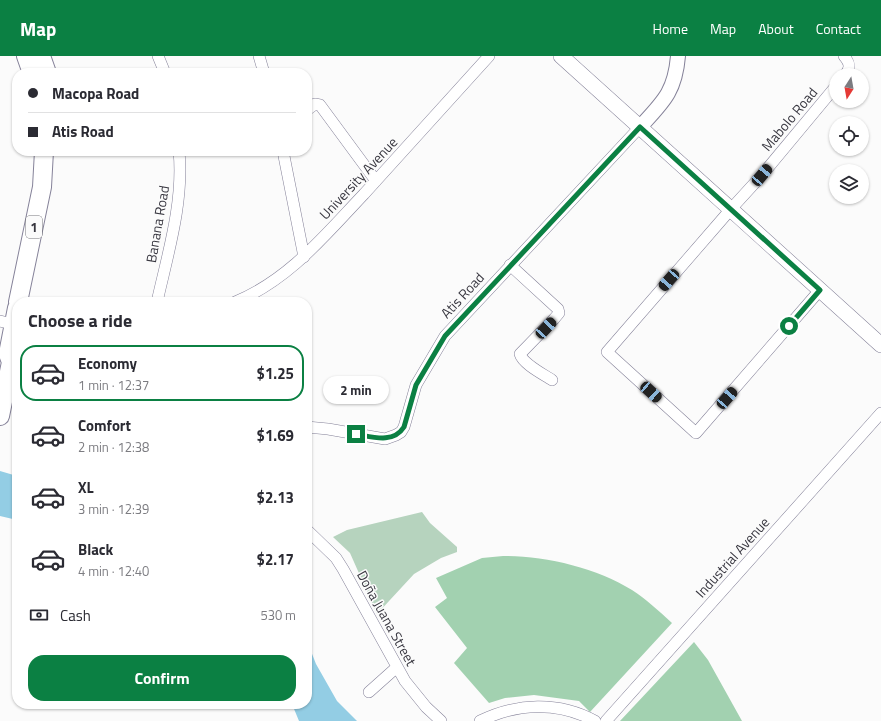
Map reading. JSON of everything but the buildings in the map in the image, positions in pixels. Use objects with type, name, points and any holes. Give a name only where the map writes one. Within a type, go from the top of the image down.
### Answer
[{"type":"highway","points":[[26,56],[30,68]]},
{"type":"highway","points":[[41,56],[45,68]]},
{"type":"highway","name":"1","points":[[19,297],[42,187],[44,156]]},
{"type":"highway","name":"1","points":[[31,297],[53,190],[56,156]]},
{"type":"highway","points":[[12,320],[8,354],[12,358]]},
{"type":"highway","points":[[0,416],[3,387],[12,365]]},
{"type":"main road","points":[[561,56],[881,345]]},
{"type":"street","points":[[158,56],[163,68]]},
{"type":"street","points":[[259,56],[263,68]]},
{"type":"street","name":"University Avenue","points":[[247,297],[270,284],[304,257],[376,182],[489,56]]},
{"type":"street","points":[[640,127],[662,103],[670,90],[677,66],[678,56]]},
{"type":"street","points":[[844,56],[848,60],[849,68]]},
{"type":"street","name":"Mabolo Road","points":[[820,290],[696,433],[606,352],[762,175],[829,94]]},
{"type":"street","points":[[312,106],[315,104],[320,105],[376,182]]},
{"type":"street","name":"Atis Road","points":[[312,427],[385,439],[401,432],[404,427],[416,385],[445,336],[640,127]]},
{"type":"street","name":"Banana Road","points":[[158,297],[177,207],[181,168],[180,156]]},
{"type":"street","points":[[284,156],[304,257]]},
{"type":"street","points":[[510,265],[558,309],[559,313],[520,354],[526,363],[552,380]]},
{"type":"street","name":"Industrial Avenue","points":[[606,721],[881,413]]},
{"type":"street","name":"Doña Juana Street","points":[[312,535],[336,558],[343,569],[405,681],[441,721]]},
{"type":"street","points":[[369,692],[397,667]]},
{"type":"street","points":[[480,721],[492,715],[511,709],[530,706],[549,706],[587,716],[595,721]]},
{"type":"green space","points":[[422,512],[430,523],[457,547],[457,552],[441,558],[414,574],[377,614],[350,553],[333,537],[347,530]]},
{"type":"green space","points":[[519,556],[569,564],[603,575],[632,590],[672,623],[590,712],[579,701],[534,695],[505,698],[489,703],[454,663],[467,648],[435,607],[447,598],[436,578],[482,558]]},
{"type":"green space","points":[[694,642],[708,660],[742,721],[620,721]]},
{"type":"water","points":[[0,471],[12,475],[12,519],[0,516]]},
{"type":"water","points":[[312,654],[316,664],[337,701],[357,721],[299,721],[294,709],[312,709]]},
{"type":"route","points":[[356,434],[385,439],[401,432],[404,427],[413,391],[445,336],[640,127],[820,290],[789,326]]}]
